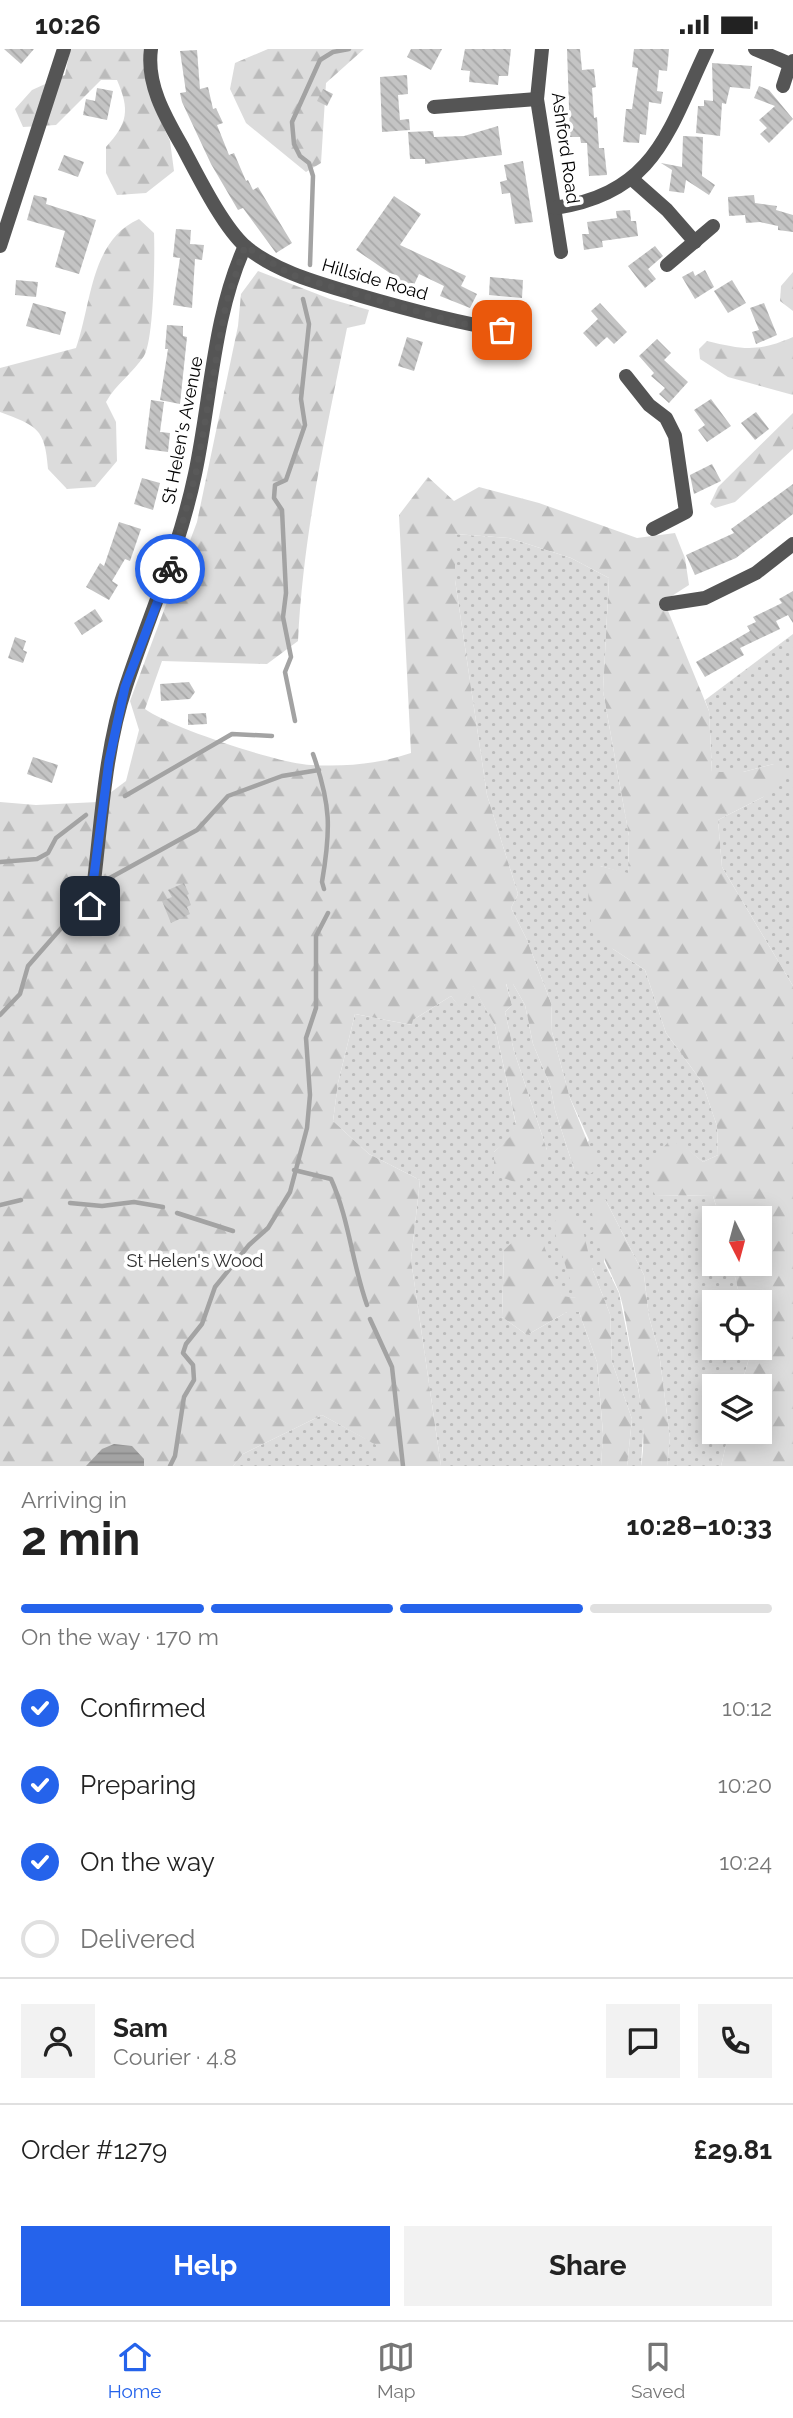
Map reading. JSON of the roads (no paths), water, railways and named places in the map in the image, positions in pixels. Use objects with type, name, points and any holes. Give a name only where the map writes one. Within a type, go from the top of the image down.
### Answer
[{"type":"street","points":[[0,246],[64,49]]},
{"type":"street","points":[[152,49],[150,73],[170,125],[202,185],[245,246]]},
{"type":"street","name":"Ashford Road","points":[[541,49],[537,99],[561,251]]},
{"type":"street","points":[[555,208],[587,203],[610,194],[632,179],[657,152],[707,49]]},
{"type":"street","points":[[755,49],[791,62],[783,86]]},
{"type":"street","points":[[434,107],[537,99]]},
{"type":"street","points":[[632,179],[667,210],[695,242]]},
{"type":"street","points":[[667,265],[713,226]]},
{"type":"street","name":"Hillside Road","points":[[245,246],[290,274],[458,323],[502,330]]},
{"type":"street","name":"St Helen's Avenue","points":[[90,906],[109,761],[125,687],[179,544],[196,473],[226,304],[245,246]]},
{"type":"street","points":[[626,376],[649,405],[666,418],[675,436],[686,512],[653,529]]},
{"type":"street","points":[[666,604],[705,598],[755,573],[793,544]]},
{"type":"waterway","points":[[310,265],[313,176],[309,163],[300,156],[294,144],[292,122],[320,60],[333,52],[349,49]]},
{"type":"waterway","points":[[295,721],[285,672],[291,657],[283,617],[286,593],[282,510],[274,498],[275,485],[286,480],[305,425],[301,399],[309,324],[303,299]]},
{"type":"waterway","points":[[125,796],[232,734],[272,736]]},
{"type":"waterway","points":[[313,754],[328,817],[322,882],[324,889]]},
{"type":"waterway","points":[[108,879],[197,830],[228,796],[282,776],[319,770]]},
{"type":"waterway","points":[[0,862],[37,859],[48,853],[56,838],[86,815]]},
{"type":"waterway","points":[[170,1466],[175,1456],[184,1397],[194,1380],[193,1365],[183,1353],[186,1344],[202,1324],[215,1287],[249,1245],[268,1228],[290,1192],[307,1128],[310,1095],[306,1038],[316,1008],[316,936],[328,913]]},
{"type":"waterway","points":[[0,1015],[20,994],[28,966],[71,917]]},
{"type":"waterway","points":[[294,1170],[331,1179],[367,1305]]},
{"type":"waterway","points":[[0,1205],[21,1200]]},
{"type":"waterway","points":[[70,1203],[102,1206],[134,1202],[163,1207]]},
{"type":"waterway","points":[[177,1213],[233,1231]]},
{"type":"waterway","points":[[370,1319],[392,1367],[403,1466]]},
{"type":"park label","name":"St Helen's Wood","points":[[195,1260]]}]
